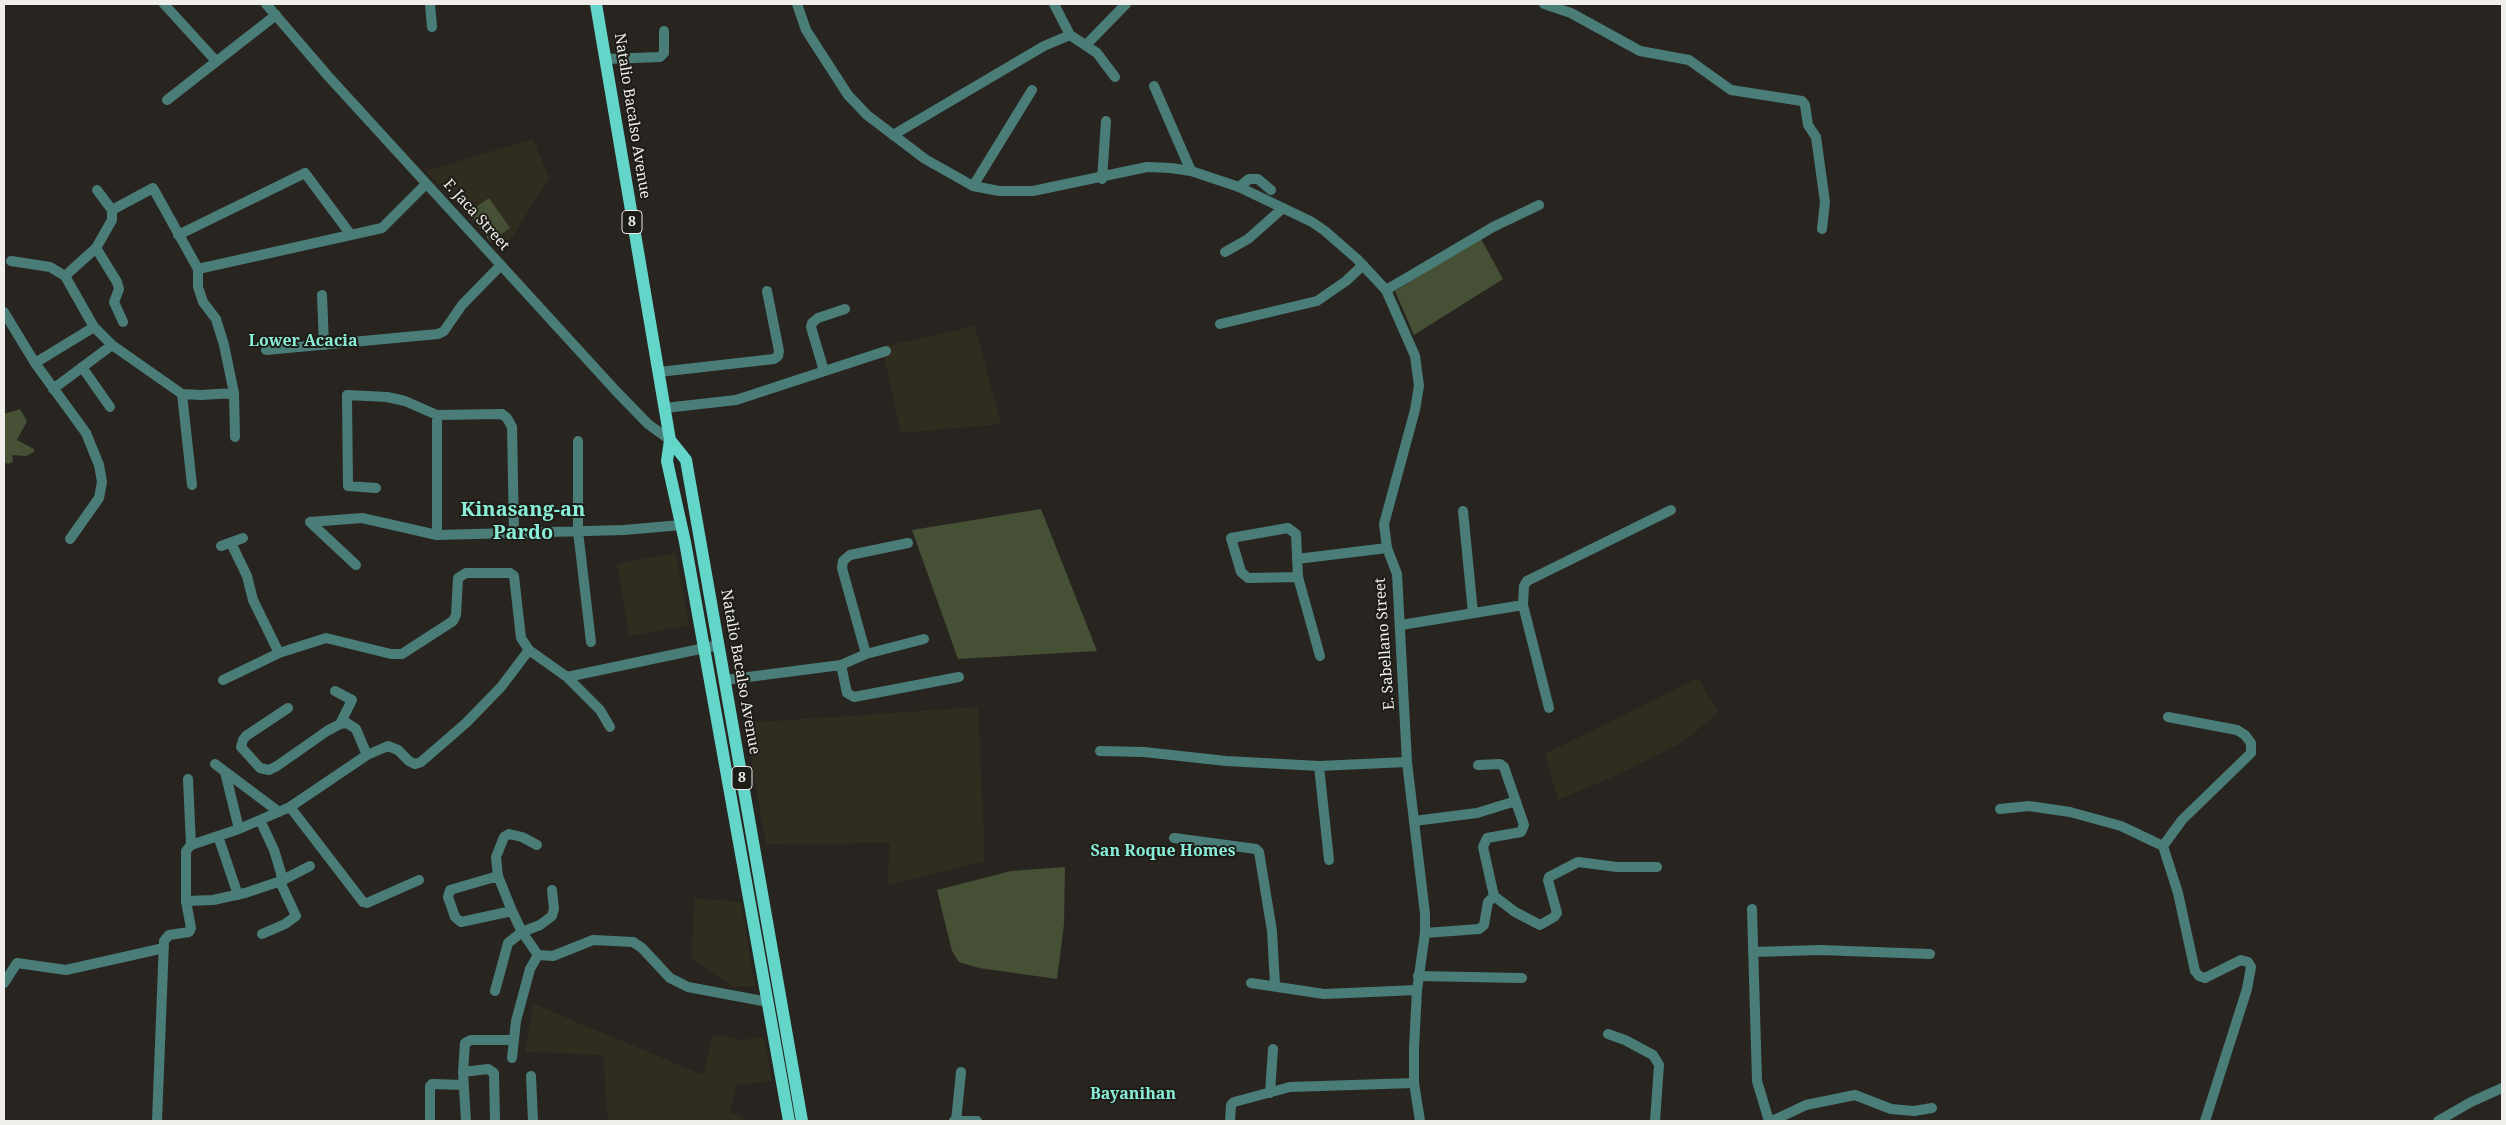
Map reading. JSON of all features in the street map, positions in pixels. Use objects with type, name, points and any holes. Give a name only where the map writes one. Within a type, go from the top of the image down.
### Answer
[{"type":"main road","name":"Natalio Bacalso Avenue","points":[[596,4],[670,440],[667,461],[681,525],[789,1121]]},
{"type":"main road","name":"Natalio Bacalso Avenue","points":[[670,440],[686,460],[802,1121]]},
{"type":"street","points":[[164,4],[216,62]]},
{"type":"street","name":"F. Jaca Street","points":[[266,4],[426,184],[616,392],[648,424],[670,440]]},
{"type":"street","points":[[430,4],[432,27]]},
{"type":"street","name":"E. Sabellano Street","points":[[797,4],[806,30],[848,95],[867,115],[925,159],[973,186],[999,191],[1033,192],[1147,167],[1171,168],[1190,172],[1239,187],[1325,231],[1363,265],[1386,290],[1415,356],[1419,386],[1415,410],[1384,524],[1387,548],[1397,574],[1407,762],[1425,933],[1418,976],[1414,1083],[1420,1121]]},
{"type":"street","points":[[1054,4],[1070,34],[1098,53],[1115,77]]},
{"type":"street","points":[[1086,45],[1126,4]]},
{"type":"street","points":[[1544,4],[1571,13],[1640,51],[1689,60],[1731,90],[1802,101],[1805,104],[1808,125],[1816,137],[1825,202],[1822,228]]},
{"type":"street","points":[[167,100],[276,15]]},
{"type":"street","points":[[607,60],[660,58],[664,53],[664,31]]},
{"type":"street","points":[[893,135],[1044,46],[1070,34]]},
{"type":"street","points":[[1154,86],[1190,172]]},
{"type":"street","points":[[973,186],[1032,90]]},
{"type":"street","points":[[1102,178],[1106,121]]},
{"type":"street","points":[[178,235],[306,173],[351,235]]},
{"type":"street","points":[[1239,187],[1249,179],[1258,178],[1271,190]]},
{"type":"street","points":[[198,269],[382,228],[426,184]]},
{"type":"street","points":[[112,210],[153,188],[198,269],[198,287],[203,302],[216,319],[224,345],[234,393],[235,438]]},
{"type":"street","points":[[65,276],[96,248],[112,220],[112,210],[97,190]]},
{"type":"street","points":[[1386,290],[1493,227],[1539,205]]},
{"type":"street","points":[[1225,252],[1248,239],[1283,208]]},
{"type":"street","points":[[96,248],[117,282],[119,289],[114,302],[124,322]]},
{"type":"street","points":[[11,261],[50,267],[65,276],[94,327],[112,345],[182,394],[234,393]]},
{"type":"street","points":[[266,350],[438,334],[444,331],[462,306],[501,265]]},
{"type":"street","points":[[1220,324],[1317,301],[1346,281],[1363,265]]},
{"type":"street","points":[[659,372],[774,359],[778,356],[779,352],[767,291]]},
{"type":"street","points":[[322,295],[324,345]]},
{"type":"street","points":[[824,371],[811,327],[812,323],[818,318],[845,308]]},
{"type":"street","points":[[4,312],[35,363],[86,433],[102,475],[98,498],[70,539]]},
{"type":"street","points":[[35,363],[94,327]]},
{"type":"street","points":[[53,389],[112,345]]},
{"type":"street","points":[[665,408],[736,400],[886,351]]},
{"type":"street","points":[[82,367],[110,407]]},
{"type":"street","points":[[182,394],[192,485]]},
{"type":"street","points":[[376,488],[348,486],[348,395],[388,397],[406,401],[437,415],[502,414],[507,418],[512,427],[514,533]]},
{"type":"street","points":[[437,415],[437,535]]},
{"type":"street","points":[[578,441],[578,531],[591,642]]},
{"type":"street","points":[[1548,708],[1523,605],[1524,586],[1527,582],[1671,510]]},
{"type":"street","points":[[1463,511],[1473,613]]},
{"type":"street","points":[[356,565],[310,522],[362,518],[437,535],[578,531],[681,525]]},
{"type":"street","points":[[1298,577],[1248,578],[1241,572],[1232,538],[1288,528],[1296,534],[1298,577],[1320,656]]},
{"type":"street","points":[[243,538],[226,545],[247,576],[253,600],[279,653]]},
{"type":"street","points":[[866,654],[842,568],[843,561],[850,555],[908,543]]},
{"type":"street","points":[[1297,559],[1387,548]]},
{"type":"street","points":[[223,680],[279,653],[326,638],[391,654],[402,654],[453,621],[456,615],[458,578],[466,573],[510,573],[514,576],[521,638],[530,650],[567,677],[600,710],[610,726]]},
{"type":"street","points":[[1401,625],[1523,605]]},
{"type":"street","points":[[725,680],[841,665],[866,654],[924,639]]},
{"type":"street","points":[[567,677],[719,645]]},
{"type":"street","points":[[157,1121],[162,1044],[164,941],[168,935],[189,932],[192,928],[186,901],[186,852],[192,845],[239,829],[290,807],[367,755],[393,746],[409,762],[415,764],[421,762],[466,724],[495,693],[530,650]]},
{"type":"street","points":[[841,665],[847,693],[854,697],[959,677]]},
{"type":"street","points":[[335,691],[352,700],[340,724]]},
{"type":"street","points":[[288,708],[246,736],[243,740],[241,747],[260,768],[269,770],[277,766],[340,724],[346,723],[356,729],[367,755]]},
{"type":"street","points":[[2163,846],[2182,820],[2251,753],[2251,743],[2245,735],[2237,730],[2168,717]]},
{"type":"street","points":[[1100,751],[1144,752],[1226,761],[1319,766],[1407,762]]},
{"type":"street","points":[[215,764],[279,812]]},
{"type":"street","points":[[1478,765],[1500,764],[1504,766],[1516,801],[1523,829],[1521,832],[1487,838],[1483,847],[1494,896],[1515,912],[1540,925],[1545,924],[1557,912],[1548,880],[1552,875],[1578,862],[1617,867],[1658,867]]},
{"type":"street","points":[[1319,766],[1329,860]]},
{"type":"street","points":[[225,772],[239,829]]},
{"type":"street","points":[[188,779],[192,845]]},
{"type":"street","points":[[1414,821],[1476,813],[1516,801]]},
{"type":"street","points":[[2000,808],[2030,806],[2070,812],[2121,826],[2163,846],[2178,893],[2195,971],[2199,976],[2205,978],[2241,960],[2248,962],[2250,967],[2247,989],[2205,1121]]},
{"type":"street","points":[[290,807],[363,902],[367,903],[419,880]]},
{"type":"street","points":[[260,820],[279,864],[281,881],[296,916],[290,921],[262,934]]},
{"type":"street","points":[[537,845],[522,837],[510,834],[504,838],[496,857],[498,876],[512,912],[522,932],[538,955]]},
{"type":"street","points":[[218,836],[238,895]]},
{"type":"street","points":[[1174,838],[1256,849],[1259,852],[1272,931],[1275,985]]},
{"type":"street","points":[[186,901],[213,900],[238,895],[281,881],[310,866]]},
{"type":"street","points":[[498,876],[450,890],[448,897],[455,917],[461,922],[512,912]]},
{"type":"street","points":[[495,991],[508,943],[522,932],[540,925],[552,916],[554,909],[552,890]]},
{"type":"street","points":[[1425,933],[1479,928],[1484,925],[1488,902],[1494,896]]},
{"type":"street","points":[[1752,909],[1757,1081],[1771,1121],[1806,1105],[1855,1095],[1891,1109],[1914,1111],[1932,1108]]},
{"type":"street","points":[[538,955],[553,956],[593,940],[633,942],[642,948],[670,978],[688,988],[768,1002]]},
{"type":"street","points":[[4,983],[17,963],[66,970],[164,948]]},
{"type":"street","points":[[1753,952],[1820,950],[1930,954]]},
{"type":"street","points":[[512,1058],[512,1040],[530,969],[538,955]]},
{"type":"street","points":[[1418,976],[1522,978]]},
{"type":"street","points":[[1251,983],[1275,985],[1324,994],[1417,990]]},
{"type":"street","points":[[1608,1034],[1625,1040],[1653,1056],[1659,1065],[1655,1121]]},
{"type":"street","points":[[466,1121],[463,1072],[465,1044],[470,1040],[512,1040]]},
{"type":"street","points":[[1270,1093],[1273,1049]]},
{"type":"street","points":[[463,1072],[488,1069],[494,1073],[496,1121]]},
{"type":"street","points":[[961,1072],[955,1121],[977,1121]]},
{"type":"street","points":[[531,1076],[534,1121]]},
{"type":"street","points":[[1230,1121],[1231,1105],[1239,1100],[1290,1087],[1414,1083]]},
{"type":"street","points":[[430,1121],[430,1086],[432,1084],[464,1084]]},
{"type":"street","points":[[2438,1121],[2471,1102],[2502,1088]]},
{"type":"shaded area","points":[[533,139],[549,178],[502,253],[426,171]]},
{"type":"shaded area","points":[[975,326],[1001,424],[901,433],[882,347]]},
{"type":"shaded area","points":[[676,553],[689,625],[629,636],[617,564]]},
{"type":"shaded area","points":[[1698,678],[1719,712],[1683,742],[1615,776],[1558,800],[1545,754]]},
{"type":"shaded area","points":[[978,707],[985,861],[887,885],[890,843],[766,844],[745,723]]},
{"type":"shaded area","points":[[695,898],[741,902],[755,986],[733,987],[691,958]]},
{"type":"shaded area","points":[[534,1004],[703,1075],[713,1034],[741,1040],[764,1037],[772,1081],[736,1085],[730,1113],[743,1116],[742,1121],[608,1121],[603,1055],[525,1052]]},
{"type":"green space","points":[[489,198],[510,228],[490,242],[469,212]]},
{"type":"green space","points":[[1480,237],[1503,279],[1414,335],[1395,291]]},
{"type":"green space","points":[[20,409],[27,421],[17,440],[34,449],[34,452],[26,456],[12,455],[13,462],[8,464],[4,462],[4,414]]},
{"type":"green space","points":[[1041,509],[1097,651],[958,659],[912,530]]},
{"type":"green space","points":[[1065,867],[1064,924],[1057,979],[979,968],[959,962],[952,951],[937,890],[1011,871]]},
{"type":"district","name":"Lower Acacia","points":[[303,341]]},
{"type":"district","name":"Kinasang-an Pardo","points":[[523,522]]},
{"type":"district","name":"San Roque Homes","points":[[1163,851]]},
{"type":"district","name":"Bayanihan","points":[[1133,1094]]}]
